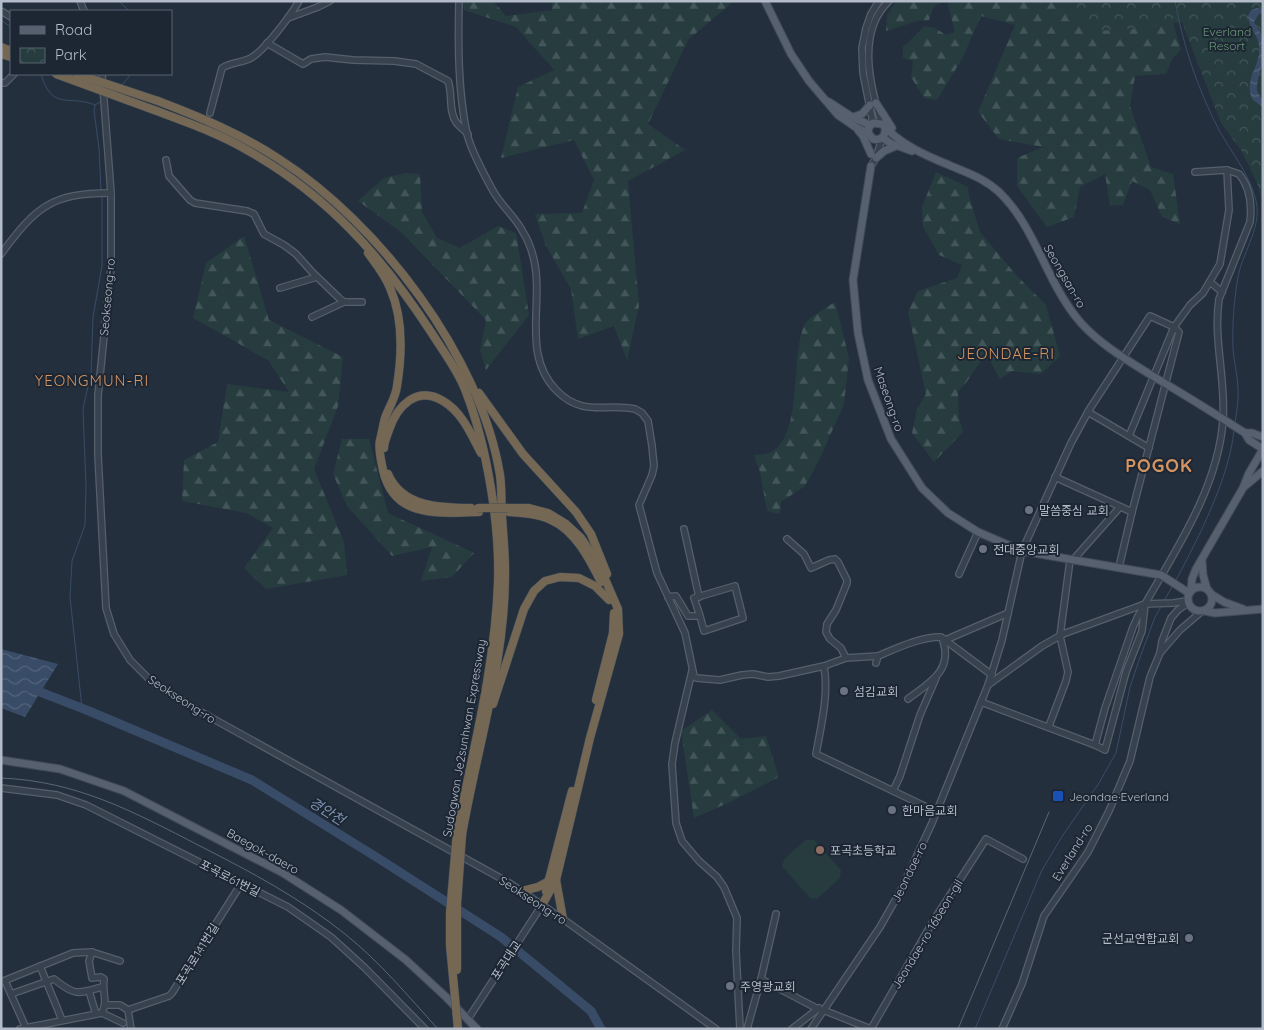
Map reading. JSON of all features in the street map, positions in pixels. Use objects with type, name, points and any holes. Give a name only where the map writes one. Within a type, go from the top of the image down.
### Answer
[{"type":"highway","name":"Sudogwon Je2sunhwan Expressway","points":[[59,75],[208,130],[264,160],[314,196],[335,213],[364,242],[406,292],[460,377],[474,414],[485,461],[496,527],[498,583],[496,621],[490,664],[459,834],[450,913],[450,944],[458,1029]]},
{"type":"highway","name":"Sudogwon Je2sunhwan Expressway","points":[[80,75],[158,101],[213,123],[258,146],[302,175],[340,206],[363,228],[397,266],[442,330],[474,388],[500,476],[506,570],[503,620],[497,663],[459,834],[456,930],[463,1029]]},
{"type":"highway","points":[[364,242],[367,252],[392,290],[400,334],[397,388],[385,418],[379,443],[380,459],[385,480],[394,495],[404,505],[424,511],[530,508],[548,512],[566,524],[581,538],[599,565],[618,609]]},
{"type":"highway","points":[[474,388],[523,454],[576,512],[591,534],[611,584],[618,609],[619,634],[553,880],[541,907]]},
{"type":"highway","points":[[478,510],[434,506],[410,500],[398,490],[389,476],[383,446],[390,425],[400,407],[410,399],[425,394],[442,400],[455,410],[466,424],[485,461]]},
{"type":"highway","points":[[509,510],[552,520],[570,533],[589,559],[614,610],[613,633],[553,880],[563,919]]},
{"type":"highway","points":[[477,757],[481,750],[524,609],[534,591],[545,581],[560,577],[579,578],[595,586],[609,600]]},
{"type":"highway","points":[[522,891],[538,887],[553,880]]},
{"type":"main road","points":[[765,1],[791,54],[808,81],[838,115],[876,140],[885,135],[884,126]]},
{"type":"main road","points":[[823,98],[852,117],[884,126],[920,153]]},
{"type":"main road","points":[[852,117],[862,114],[873,104],[889,126],[909,146]]},
{"type":"main road","points":[[870,136],[872,124]]},
{"type":"main road","points":[[857,128],[873,156],[896,146]]},
{"type":"main road","points":[[882,138],[896,146],[920,153]]},
{"type":"main road","name":"Seongsan-ro","points":[[920,153],[977,176],[998,190],[1014,208],[1061,293],[1080,322],[1096,338],[1123,357],[1245,433]]},
{"type":"main road","name":"Maseong-ro","points":[[871,166],[853,280],[858,333],[868,380],[891,439],[922,488],[948,513],[978,532],[1022,551],[1162,576],[1182,588],[1189,597]]},
{"type":"main road","points":[[1263,437],[1252,433],[1245,433],[1249,440],[1263,451]]},
{"type":"main road","name":"Everland-ro","points":[[1189,597],[1192,579],[1243,488],[1249,473],[1263,451]]},
{"type":"main road","points":[[1243,488],[1263,471]]},
{"type":"main road","points":[[1202,560],[1203,575],[1211,605],[1203,611]]},
{"type":"main road","points":[[1246,610],[1224,602],[1200,587],[1189,597],[1193,610],[1215,613],[1263,609]]},
{"type":"main road","name":"Baegok-daero","points":[[1,760],[60,769],[124,791],[283,873],[340,910],[378,938],[428,980],[476,1029]]},
{"type":"street","points":[[210,113],[222,68],[230,63],[250,58],[260,51],[300,1]]},
{"type":"street","points":[[288,18],[330,1]]},
{"type":"street","points":[[459,1],[458,21],[461,80],[468,134],[478,162],[495,196],[523,231],[534,261],[537,293],[535,316],[536,344],[543,373],[556,390],[578,406],[630,408],[642,413],[648,421],[654,466],[652,475],[638,505],[657,573],[685,633],[692,671],[696,678],[720,680],[742,674],[779,676],[824,666],[846,658],[878,656],[929,639],[941,638],[992,675]]},
{"type":"street","points":[[879,1],[868,21],[862,48],[863,73],[873,104],[884,126]]},
{"type":"street","points":[[872,124],[873,104],[868,51],[876,18],[889,1]]},
{"type":"street","points":[[266,44],[303,64],[311,59],[325,57],[353,60],[394,60],[416,64],[448,81],[451,88],[452,115],[468,134]]},
{"type":"street","points":[[1,84],[5,83],[13,75]]},
{"type":"street","name":"Seokseong-ro","points":[[102,75],[105,104],[111,268],[98,395],[98,455],[106,608],[114,634],[130,660],[152,682],[192,707],[522,891],[541,907],[563,919],[716,1029]]},
{"type":"street","points":[[870,136],[873,156]]},
{"type":"street","points":[[871,166],[873,156],[882,138]]},
{"type":"street","points":[[166,160],[170,176],[195,204],[213,205],[254,214],[264,234],[296,254],[344,302]]},
{"type":"street","points":[[1129,436],[1174,327],[1190,305],[1203,293],[1220,264],[1229,210],[1227,170]]},
{"type":"street","points":[[1095,745],[1105,708],[1133,627],[1148,604],[1199,507],[1218,453],[1225,420],[1217,316],[1219,299],[1250,222],[1250,197],[1239,174],[1227,170],[1194,172]]},
{"type":"street","points":[[1,254],[35,212],[60,199],[74,195],[109,193]]},
{"type":"street","points":[[280,288],[317,277]]},
{"type":"street","points":[[1210,282],[1222,292]]},
{"type":"street","points":[[312,317],[344,302],[362,302]]},
{"type":"street","name":"Jeondae-ro","points":[[811,1029],[821,1009],[835,993],[888,915],[937,812],[992,675],[1022,551],[1071,443],[1088,412],[1150,316],[1174,327]]},
{"type":"street","points":[[1119,568],[1179,332],[1174,327]]},
{"type":"street","points":[[1088,412],[1149,448]]},
{"type":"street","points":[[1055,477],[1132,512]]},
{"type":"street","points":[[1049,726],[1068,672],[1060,636],[1071,560],[1120,506]]},
{"type":"street","points":[[684,529],[699,597]]},
{"type":"street","points":[[959,574],[978,532]]},
{"type":"street","points":[[787,539],[804,554],[812,568],[835,559],[847,580],[836,610],[827,624],[826,632],[841,648],[846,658]]},
{"type":"street","points":[[736,586],[742,618],[704,631],[700,616],[694,598],[736,586]]},
{"type":"street","points":[[668,597],[676,596],[688,616],[700,616]]},
{"type":"street","points":[[988,685],[1042,646],[1060,636],[1148,604],[1173,603],[1189,597]]},
{"type":"street","name":"Everland-ro","points":[[1002,1029],[1022,984],[1030,954],[1044,916],[1088,852],[1126,772],[1135,743],[1150,677],[1160,653],[1162,641],[1171,618],[1189,597]]},
{"type":"street","points":[[981,702],[1072,734],[1104,750],[1126,672],[1142,631],[1148,604]]},
{"type":"street","points":[[1160,653],[1180,630],[1203,611]]},
{"type":"street","points":[[943,641],[1008,612]]},
{"type":"street","points":[[893,791],[900,776],[920,715],[937,676],[945,663],[947,651],[943,641]]},
{"type":"street","points":[[876,663],[878,656]]},
{"type":"street","points":[[824,666],[826,678],[824,707],[821,735],[816,754],[937,812]]},
{"type":"street","points":[[692,671],[672,764],[676,823],[682,841],[698,861],[717,877],[724,887],[737,918],[736,951],[740,1029]]},
{"type":"street","points":[[908,699],[937,676]]},
{"type":"street","name":"포곡로61번길","points":[[1,788],[56,796],[86,805],[288,907],[331,937],[372,975],[425,1029]]},
{"type":"street","name":"Jeondae-ro 16beon-gil","points":[[871,1029],[932,923],[986,839],[1023,859]]},
{"type":"street","name":"포곡로141번길","points":[[128,1010],[169,996],[172,993],[241,884]]},
{"type":"street","name":"포곡대교","points":[[468,1019],[541,907]]},
{"type":"street","points":[[747,1029],[776,914]]},
{"type":"street","points":[[92,952],[89,961],[92,978],[101,977],[104,979],[102,987],[106,1005]]},
{"type":"street","points":[[120,961],[92,952],[73,953],[3,981],[11,994],[23,1028],[99,1014],[123,1023]]},
{"type":"street","points":[[40,966],[62,1020]]},
{"type":"street","points":[[761,979],[821,1009],[871,1029]]},
{"type":"street","points":[[11,994],[46,981],[54,980],[72,992],[89,991],[102,987]]},
{"type":"street","points":[[89,991],[99,1014]]},
{"type":"street","points":[[106,1005],[120,1005],[128,1010],[131,1029]]},
{"type":"street","points":[[99,1014],[106,1005]]},
{"type":"street","points":[[792,1029],[821,1009]]},
{"type":"green space","points":[[464,1],[493,1],[506,16],[552,10],[552,1],[734,1],[688,40],[648,124],[685,150],[628,181],[639,306],[627,360],[614,326],[578,339],[571,289],[546,246],[535,214],[582,213],[594,180],[574,140],[501,158],[518,87],[554,70],[516,27],[464,10]]},
{"type":"green space","points":[[896,1],[943,1],[933,8],[929,20],[917,21],[886,31],[887,15]]},
{"type":"green space","points":[[947,1],[1065,1],[1076,20],[1173,22],[1181,50],[1172,59],[1166,74],[1135,76],[1130,106],[1151,167],[1173,174],[1180,224],[1162,217],[1150,190],[1132,181],[1123,205],[1110,206],[1105,174],[1080,187],[1074,217],[1047,227],[1017,186],[1017,158],[1043,147],[999,139],[978,112],[1015,25],[981,16],[962,59],[937,100],[924,98],[911,77],[913,61],[903,58],[903,47],[925,26],[935,28],[946,35],[955,32]]},
{"type":"green space","name":"Everland Resort","points":[[1065,1],[1263,1],[1263,201],[1257,183],[1241,150],[1221,123],[1182,22],[1133,29],[1097,31],[1076,20]]},
{"type":"green space","points":[[936,172],[968,187],[980,232],[1017,276],[1046,305],[1060,356],[1041,374],[1012,371],[1000,379],[986,353],[966,383],[958,391],[959,418],[963,432],[934,462],[912,433],[917,409],[926,394],[908,312],[918,291],[957,278],[962,265],[939,255],[923,227],[922,207]]},
{"type":"green space","points":[[406,173],[420,174],[422,212],[437,238],[460,248],[498,226],[516,233],[529,315],[486,370],[480,351],[486,320],[401,232],[358,201],[384,178]]},
{"type":"green space","points":[[244,236],[269,320],[343,357],[338,406],[314,469],[344,542],[347,575],[266,589],[244,568],[273,528],[246,513],[182,501],[184,460],[218,442],[227,384],[289,392],[268,360],[193,318],[206,263]]},
{"type":"green space","points":[[835,302],[849,358],[844,404],[820,458],[805,486],[781,502],[780,514],[767,511],[760,472],[754,455],[769,453],[780,444],[788,431],[792,414],[800,338],[805,324],[814,315]]},
{"type":"green space","points":[[342,439],[369,439],[388,513],[474,553],[452,577],[421,581],[432,547],[392,556],[347,506],[333,474]]},
{"type":"green space","points":[[712,710],[741,739],[766,736],[779,777],[694,818],[681,731]]},
{"type":"green space","points":[[806,840],[814,840],[841,870],[840,878],[817,899],[810,898],[782,866],[785,858]]},
{"type":"water","points":[[1263,9],[1263,14],[1259,14],[1254,22],[1263,37],[1263,64],[1257,89],[1263,100],[1263,107],[1253,100],[1250,93],[1251,80],[1258,60],[1259,46],[1248,16],[1251,10]]},
{"type":"water","points":[[1,649],[58,664],[25,717],[1,708]]},
{"type":"waterway","points":[[119,1],[128,10]]},
{"type":"waterway","points":[[1175,1],[1182,34],[1198,83],[1211,115],[1248,179],[1257,207],[1255,227],[1238,277],[1234,304],[1233,349],[1238,394],[1235,424]]},
{"type":"waterway","points":[[1,20],[10,26]]},
{"type":"waterway","points":[[41,75],[45,86],[56,98],[95,105]]},
{"type":"waterway","points":[[122,85],[130,75]]},
{"type":"waterway","points":[[101,190],[99,148],[94,111],[95,105],[102,101]]},
{"type":"waterway","points":[[82,708],[70,597],[72,561],[85,525],[86,487],[83,408],[91,374],[93,317],[102,266],[102,197]]},
{"type":"waterway","points":[[1176,580],[1220,487],[1234,431]]},
{"type":"waterway","points":[[1164,601],[1173,585]]},
{"type":"waterway","points":[[975,1029],[1042,870],[1063,835],[1099,783],[1116,753],[1130,687],[1155,617],[1162,605]]},
{"type":"waterway","name":"경안천","points":[[30,688],[252,780],[501,937],[591,1011],[601,1029]]},
{"type":"tram line","points":[[1,778],[29,780],[55,785],[104,800],[176,833],[275,886],[328,921],[358,945],[438,1029]]},
{"type":"tram line","points":[[958,1029],[1049,812]]},
{"type":"place","name":"말씀중심 교회","points":[[1029,510]]},
{"type":"place","name":"전대중앙교회","points":[[983,549]]},
{"type":"place","name":"섬김교회","points":[[844,691]]},
{"type":"place","name":"Jeondae·Everland","points":[[1058,796]]},
{"type":"place","name":"한마음교회","points":[[892,810]]},
{"type":"place","name":"포곡초등학교","points":[[820,850]]},
{"type":"place","name":"군선교연합교회","points":[[1189,938]]},
{"type":"place","name":"주영광교회","points":[[730,986]]},
{"type":"district","name":"JEONDAE-RI","points":[[1006,353]]},
{"type":"district","name":"YEONGMUN-RI","points":[[92,380]]},
{"type":"district","name":"POGOK","points":[[1159,465]]}]
